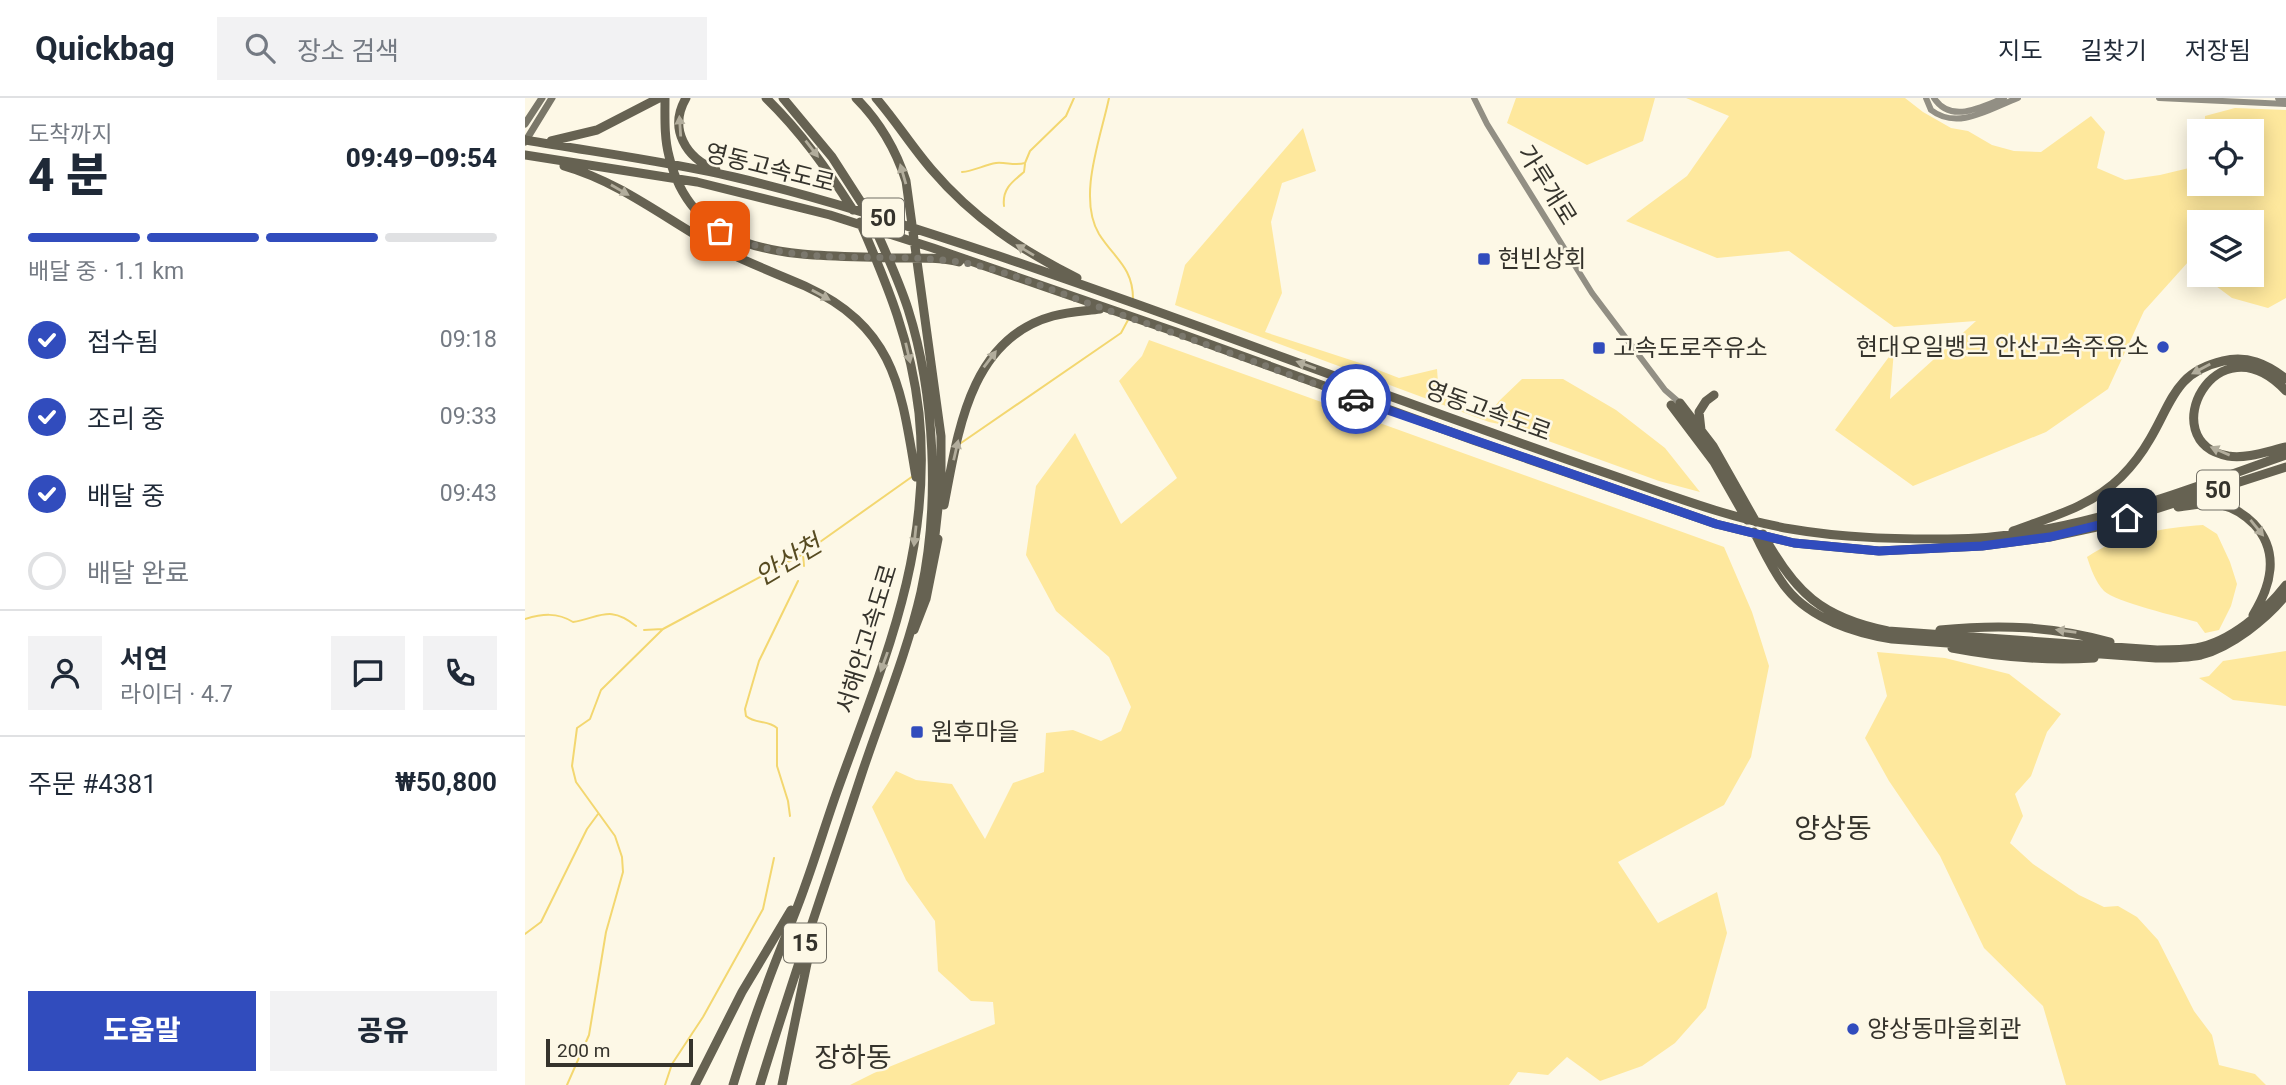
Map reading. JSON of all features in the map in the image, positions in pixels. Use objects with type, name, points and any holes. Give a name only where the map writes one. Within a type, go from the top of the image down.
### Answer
[{"type":"highway","points":[[665,98],[667,146],[672,167],[691,204],[709,222],[733,238],[760,249],[800,254],[954,261],[988,268]]},
{"type":"highway","points":[[686,98],[678,120],[683,144],[697,161],[731,176]]},
{"type":"highway","name":"서해안고속도로","points":[[733,1085],[888,650],[909,576],[919,495],[915,388],[897,310],[858,218],[821,161],[792,123],[766,98]]},
{"type":"highway","name":"서해안고속도로","points":[[760,1085],[820,897],[920,608],[929,536],[931,490],[931,442],[926,387],[908,308],[869,215],[832,157],[783,98]]},
{"type":"highway","points":[[856,98],[887,139],[906,181],[945,480]]},
{"type":"highway","points":[[876,98],[930,169],[966,207],[1005,237],[1043,261],[1107,293]]},
{"type":"highway","points":[[537,142],[558,141],[587,134],[654,100]]},
{"type":"highway","name":"영동고속도로","points":[[525,141],[731,176],[827,201],[1107,293],[1476,428],[1716,511],[1793,529],[1949,539],[1996,537],[2046,530],[2107,515],[2286,455]]},
{"type":"highway","name":"영동고속도로","points":[[529,156],[697,182],[831,215],[1176,332],[1473,440],[1716,524],[1794,543],[1879,551],[1982,546],[2050,537],[2106,525],[2286,467]]},
{"type":"highway","points":[[529,156],[597,177],[728,253],[807,287],[843,307],[872,335],[892,369],[916,451]]},
{"type":"highway","points":[[923,596],[945,480],[972,390],[985,365],[1003,343],[1015,334],[1052,317],[1105,309]]},
{"type":"highway","points":[[1996,537],[2066,512],[2102,493],[2138,458],[2173,393],[2196,370],[2229,359],[2243,359],[2259,362],[2286,379]]},
{"type":"highway","points":[[2286,391],[2263,374],[2252,370],[2230,369],[2210,378],[2204,385],[2195,404],[2194,415],[2198,436],[2214,451],[2227,456],[2241,456],[2286,447]]},
{"type":"highway","points":[[1702,431],[1699,412],[1714,395]]},
{"type":"highway","points":[[1675,404],[1702,431],[1791,580],[1807,596],[1844,618],[1865,626],[1986,654],[2065,660],[2131,652]]},
{"type":"highway","points":[[1675,404],[1714,462],[1775,573],[1788,591],[1803,605],[1866,635],[2156,654],[2198,651],[2246,632],[2286,603]]},
{"type":"highway","points":[[2148,511],[2202,504],[2221,505],[2238,510],[2262,532],[2269,546],[2270,575],[2260,604],[2248,622]]},
{"type":"highway","points":[[2198,651],[2248,622],[2266,608],[2286,585]]},
{"type":"highway","points":[[2246,632],[2275,608],[2286,594]]},
{"type":"highway","name":"15","points":[[695,1085],[742,992],[805,887]]},
{"type":"highway","name":"15","points":[[782,1085],[820,897]]},
{"type":"main road","points":[[525,124],[542,98]]},
{"type":"main road","points":[[525,141],[552,98]]},
{"type":"main road","name":"가루개로","points":[[1474,98],[1487,124],[1571,261],[1618,330],[1675,404]]},
{"type":"main road","points":[[1926,98],[1931,110],[1947,119],[1965,119],[2018,98]]},
{"type":"main road","points":[[1934,98],[1946,111],[1958,113],[2004,98]]},
{"type":"main road","points":[[2159,98],[2286,104]]},
{"type":"main road","points":[[2278,98],[2286,98]]},
{"type":"shaded area","points":[[1516,98],[1655,98],[1643,141],[1587,165],[1507,123]]},
{"type":"shaded area","points":[[1686,98],[1905,98],[1951,128],[1968,131],[1992,145],[2014,151],[2041,152],[2091,116],[2105,132],[2097,168],[2125,180],[2187,168],[2187,196],[2264,196],[2264,119],[2205,119],[2205,116],[2235,108],[2286,110],[2286,298],[2268,308],[2232,298],[2217,287],[2264,287],[2264,210],[2187,210],[2187,263],[2144,311],[2108,389],[2046,432],[1913,486],[1835,430],[1894,350],[1890,399],[1976,321],[1894,327],[1789,251],[1717,258],[1626,221],[1687,176],[1729,116]]},
{"type":"shaded area","points":[[1303,128],[1316,171],[1282,183],[1271,222],[1282,293],[1265,332],[1399,378],[1437,369],[1439,396],[1487,417],[1522,379],[1563,379],[1616,410],[1665,448],[1700,492],[1659,481],[1489,422],[1175,305],[1185,265]]},
{"type":"shaded area","points":[[1149,340],[1724,547],[1752,612],[1769,666],[1751,757],[1724,805],[1618,862],[1658,923],[1717,892],[1727,933],[1706,1008],[1675,1043],[1642,1066],[1600,1081],[1567,1057],[1548,1075],[1518,1072],[1509,1085],[850,1085],[995,1024],[993,1002],[971,1001],[938,971],[935,921],[906,880],[872,807],[896,771],[916,780],[952,784],[985,839],[1013,783],[1044,772],[1046,733],[1073,730],[1101,741],[1121,731],[1131,707],[1109,657],[1056,611],[1026,555],[1036,486],[1075,433],[1121,524],[1177,478],[1119,381],[1142,356]]},
{"type":"shaded area","points":[[2203,525],[2217,534],[2237,584],[2231,606],[2219,630],[2205,633],[2197,622],[2110,595],[2098,583],[2087,557],[2128,538],[2158,530]]},
{"type":"shaded area","points":[[2286,651],[2286,706],[2233,700],[2199,678],[2209,676],[2223,661]]},
{"type":"shaded area","points":[[1877,652],[1945,658],[2009,674],[2061,714],[2047,732],[2031,776],[2015,794],[2023,816],[2010,843],[2033,864],[2079,895],[2104,907],[2118,906],[2137,917],[2158,940],[2194,1011],[2212,1035],[2219,1065],[2255,1074],[2266,1085],[2066,1085],[2043,1006],[1984,948],[1940,856],[1889,781],[1865,738],[1887,696]]},
{"type":"waterway","points":[[962,172],[996,163],[1025,163],[1030,151],[1066,116],[1074,98]]},
{"type":"waterway","name":"안산천","points":[[1109,98],[1093,167],[1090,203],[1099,234],[1130,279],[1133,299]]},
{"type":"waterway","points":[[1004,206],[1006,190],[1024,172],[1025,164]]},
{"type":"waterway","name":"안산천","points":[[961,443],[1121,333],[1128,320]]},
{"type":"waterway","name":"안산천","points":[[567,1085],[589,1035],[606,932],[623,872],[622,857],[615,836],[576,782],[572,766],[577,728],[590,719],[601,690],[663,629],[803,554],[913,476]]},
{"type":"waterway","points":[[803,554],[804,566]]},
{"type":"waterway","points":[[790,816],[777,766],[777,728],[746,716],[745,709],[759,661],[798,581]]},
{"type":"waterway","points":[[525,619],[549,615],[573,622],[612,614],[636,626]]},
{"type":"waterway","points":[[644,630],[663,629]]},
{"type":"waterway","points":[[525,934],[541,922],[587,829],[598,814]]},
{"type":"waterway","points":[[665,1085],[672,1064],[703,1017],[763,909],[774,858]]},
{"type":"way so far","points":[[720,231],[760,249],[778,252],[954,261],[988,268],[1176,332],[1356,399]]},
{"type":"place","name":"현빈상회","points":[[1484,259]]},
{"type":"place","name":"현대오일뱅크 안산고속주유소","points":[[2163,347]]},
{"type":"place","name":"고속도로주유소","points":[[1599,348]]},
{"type":"place","name":"원후마을","points":[[917,732]]},
{"type":"place","name":"양상동마을회관","points":[[1853,1029]]},
{"type":"district","name":"양상동","points":[[1833,828]]},
{"type":"district","name":"장하동","points":[[853,1057]]},
{"type":"route","points":[[1356,399],[1716,524],[1794,543],[1879,551],[1982,546],[2050,537],[2127,518]]}]
